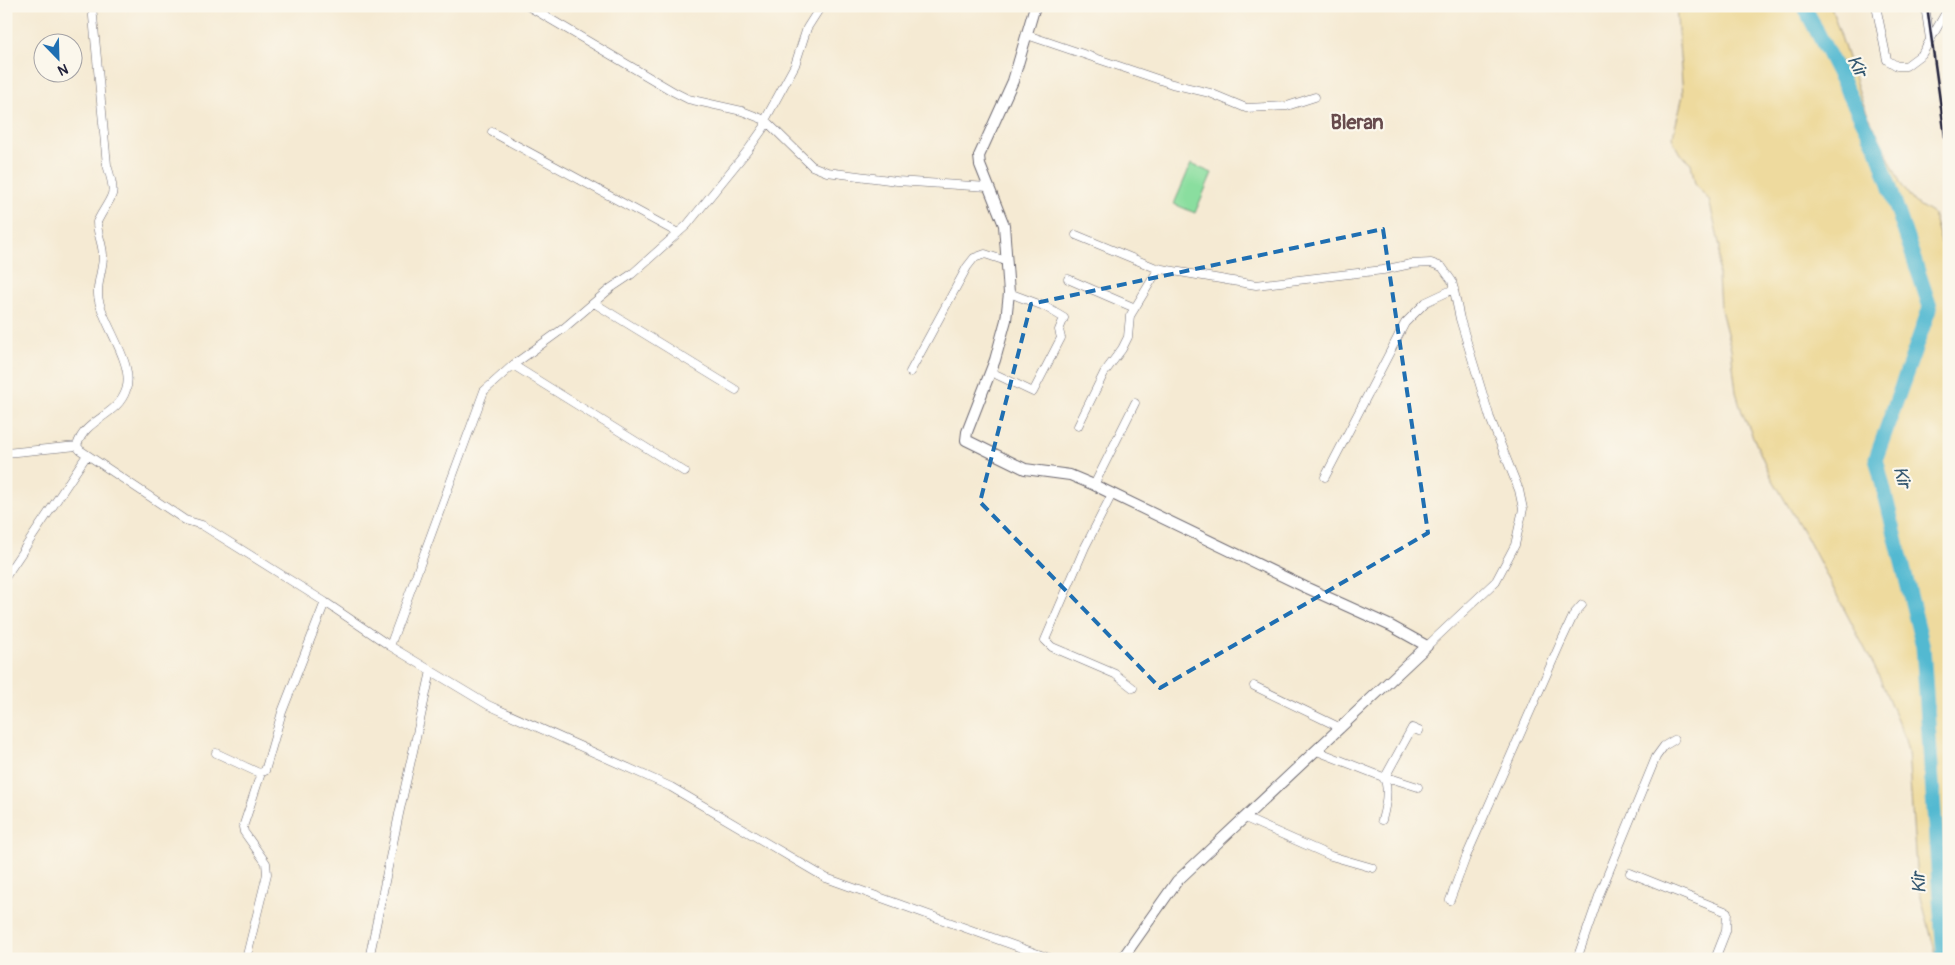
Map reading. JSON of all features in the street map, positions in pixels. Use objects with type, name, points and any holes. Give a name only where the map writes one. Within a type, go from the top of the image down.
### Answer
[{"type":"street","points":[[77,446],[88,428],[101,419],[120,401],[126,392],[128,384],[124,364],[101,308],[98,293],[103,256],[97,222],[111,199],[114,189],[107,164],[92,6]]},
{"type":"street","points":[[528,6],[688,99],[766,120],[812,166],[827,172],[988,188]]},
{"type":"street","points":[[390,646],[477,404],[484,391],[513,365],[564,328],[632,274],[678,233],[748,150],[765,126],[766,120],[795,65],[807,28],[821,6]]},
{"type":"street","points":[[1035,6],[1013,81],[981,147],[980,165],[1004,225],[1009,293],[1006,320],[991,372],[967,432],[966,440],[1025,469],[1070,475],[1391,626],[1427,646]]},
{"type":"street","points":[[1876,6],[1882,30],[1885,56],[1887,60],[1898,66],[1906,66],[1914,62],[1922,54],[1949,8]]},
{"type":"street","points":[[1926,6],[1930,39]]},
{"type":"street","points":[[1027,35],[1172,84],[1210,93],[1246,108],[1287,106],[1315,97]]},
{"type":"street","points":[[492,132],[678,233]]},
{"type":"street","points":[[1076,235],[1159,268],[1256,285],[1431,263],[1442,267],[1454,289],[1460,319],[1490,418],[1518,490],[1523,508],[1515,545],[1496,581],[1317,751],[1177,880],[1122,959]]},
{"type":"street","points":[[910,372],[948,299],[974,258],[985,254],[1006,262]]},
{"type":"street","points":[[1078,426],[1104,373],[1122,350],[1128,337],[1130,316],[1159,268]]},
{"type":"street","points":[[1068,279],[1135,308]]},
{"type":"street","points":[[1324,477],[1405,323],[1426,302],[1454,289]]},
{"type":"street","points":[[991,372],[1033,392],[1060,342],[1059,330],[1064,318],[1044,306],[1009,293]]},
{"type":"street","points":[[594,303],[736,390]]},
{"type":"street","points":[[513,365],[684,472]]},
{"type":"street","points":[[1094,486],[1135,403]]},
{"type":"street","points":[[6,453],[77,446],[87,455],[185,520],[202,525],[326,602],[431,672],[488,705],[671,786],[826,878],[1052,959]]},
{"type":"street","points":[[6,576],[87,455]]},
{"type":"street","points":[[1112,494],[1085,547],[1045,640],[1052,648],[1115,674],[1134,688]]},
{"type":"street","points":[[246,959],[267,874],[266,863],[244,832],[243,827],[261,773],[265,771],[282,712],[326,602]]},
{"type":"street","points":[[1450,900],[1466,857],[1560,644],[1574,614],[1582,605]]},
{"type":"street","points":[[370,959],[399,814],[431,672]]},
{"type":"street","points":[[1254,686],[1341,728]]},
{"type":"street","points":[[1382,820],[1386,788],[1384,780],[1412,728],[1418,731]]},
{"type":"street","points":[[1577,959],[1600,893],[1656,757],[1664,746],[1674,740]]},
{"type":"street","points":[[1317,751],[1384,780],[1392,779],[1418,787]]},
{"type":"street","points":[[216,753],[261,773]]},
{"type":"street","points":[[1245,818],[1331,856],[1373,868]]},
{"type":"street","points":[[1630,873],[1727,912],[1726,930],[1715,959]]},
{"type":"highlighted area","points":[[1383,229],[1428,533],[1160,688],[980,502],[1031,304]]},
{"type":"green space","points":[[1191,164],[1212,173],[1195,213],[1174,204]]},
{"type":"sand","points":[[1676,6],[1831,6],[1863,104],[1901,184],[1914,202],[1933,214],[1949,269],[1949,959],[1937,959],[1917,882],[1908,751],[1904,736],[1877,672],[1807,538],[1770,475],[1742,412],[1736,392],[1731,349],[1720,306],[1718,277],[1720,247],[1709,200],[1695,184],[1691,163],[1680,154],[1674,143],[1673,136],[1683,95]]},
{"type":"waterway","name":"Kir","points":[[1804,6],[1877,149],[1930,307],[1876,458],[1923,647],[1944,959]]},
{"type":"railway","points":[[1927,6],[1949,166]]},
{"type":"district","name":"Bleran","points":[[1357,122]]}]
